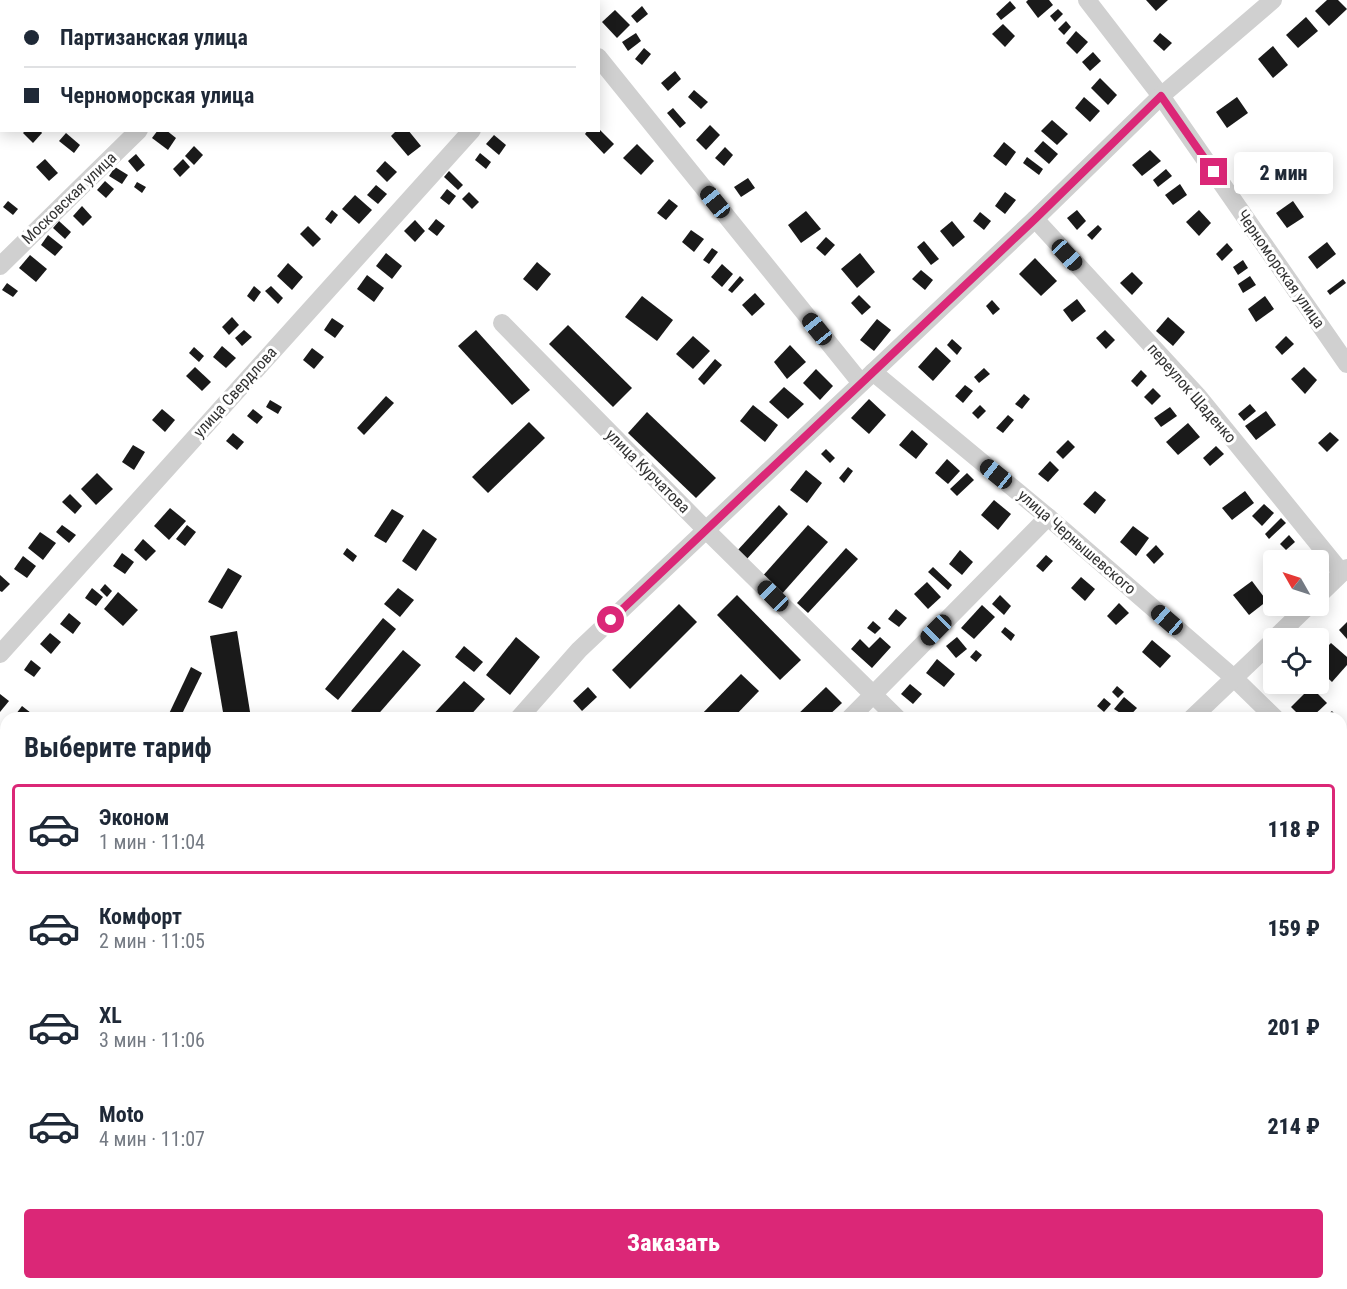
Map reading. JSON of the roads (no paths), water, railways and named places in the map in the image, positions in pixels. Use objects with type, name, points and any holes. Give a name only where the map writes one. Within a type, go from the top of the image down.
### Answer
[{"type":"street","name":"Черноморская улица","points":[[1088,0],[1161,96],[1347,364]]},
{"type":"street","points":[[524,712],[579,650],[1035,219],[1161,96],[1273,0]]},
{"type":"street","name":"улица Чернышевского","points":[[600,59],[867,378],[1048,517],[1234,678],[1269,712]]},
{"type":"street","name":"Московская улица","points":[[0,266],[137,132]]},
{"type":"street","name":"улица Свердлова","points":[[0,654],[470,132]]},
{"type":"street","name":"переулок Щаденко","points":[[1035,219],[1197,395],[1345,570]]},
{"type":"street","name":"улица Курчатова","points":[[502,323],[707,531],[890,712]]},
{"type":"street","points":[[856,712],[1048,517]]},
{"type":"street","points":[[1329,585],[1345,570]]},
{"type":"street","points":[[1285,628],[1298,616]]},
{"type":"street","points":[[1198,712],[1263,650]]}]
